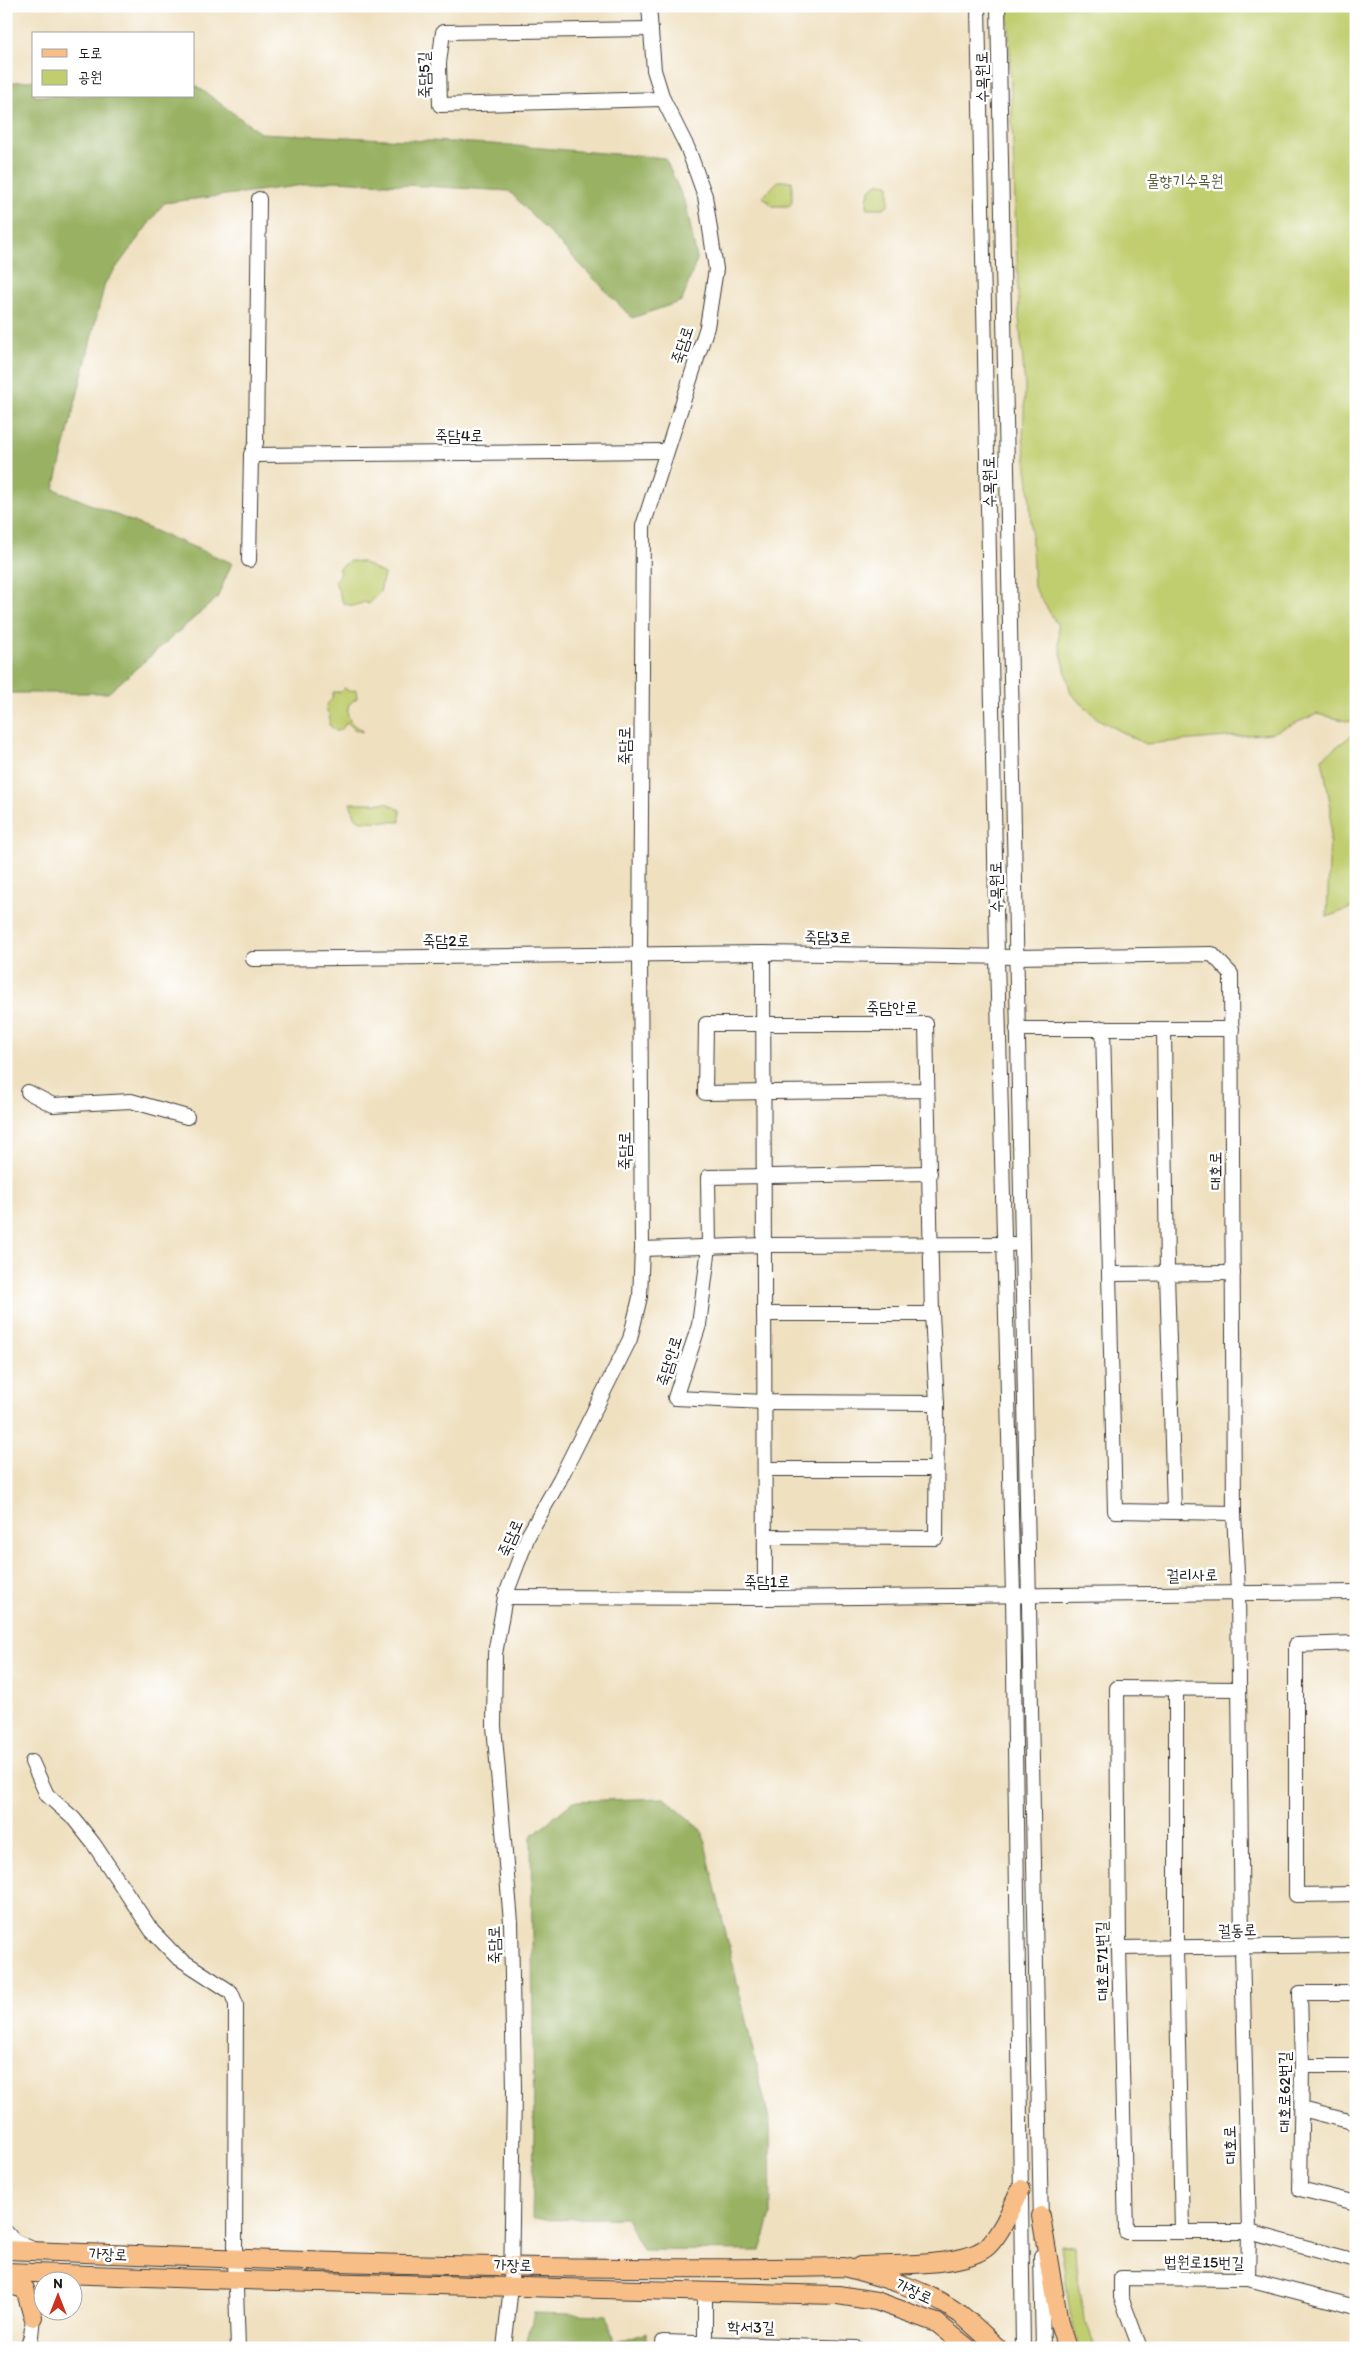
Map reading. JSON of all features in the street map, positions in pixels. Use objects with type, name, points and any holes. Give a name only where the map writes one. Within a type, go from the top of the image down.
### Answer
[{"type":"main road","points":[[844,2267],[943,2262],[970,2256],[986,2247],[996,2236],[1021,2189]]},
{"type":"main road","points":[[1041,2216],[1059,2323],[1067,2348]]},
{"type":"main road","name":"가장로","points":[[6,2250],[235,2259],[511,2266],[844,2267],[889,2279],[923,2293],[960,2314],[998,2348]]},
{"type":"main road","name":"가장로","points":[[6,2272],[32,2274]]},
{"type":"main road","name":"가장로","points":[[82,2278],[838,2295],[876,2301],[937,2323],[968,2348]]},
{"type":"main road","points":[[6,2284],[25,2289],[32,2314]]},
{"type":"street","name":"죽담로","points":[[504,2348],[511,2287],[514,2089],[511,1922],[494,1726],[495,1654],[505,1597],[528,1536],[560,1479],[630,1339],[640,1297],[642,1249],[640,955],[643,526],[707,327],[716,269],[705,196],[688,149],[663,99],[654,70],[649,6]]},
{"type":"street","name":"수목원로","points":[[978,6],[997,957],[1013,1595],[1023,2348]]},
{"type":"street","name":"수목원로","points":[[998,6],[1043,2348]]},
{"type":"street","name":"죽담5길","points":[[651,29],[443,32],[439,63],[440,105],[663,99]]},
{"type":"street","points":[[249,560],[252,454],[256,443],[259,199]]},
{"type":"street","name":"죽담4로","points":[[252,454],[666,451]]},
{"type":"street","name":"죽담3로","points":[[640,955],[763,953],[1015,957]]},
{"type":"street","points":[[763,953],[765,1598]]},
{"type":"street","name":"대호로","points":[[1015,957],[1212,954],[1231,974],[1234,1512],[1238,1592],[1242,1947],[1249,2232],[1248,2279]]},
{"type":"street","name":"죽담2로","points":[[252,959],[640,955]]},
{"type":"street","name":"죽담안로","points":[[765,1537],[936,1538],[937,1403],[932,1314],[932,1244],[928,1090],[926,1024],[706,1024],[705,1092],[928,1090]]},
{"type":"street","points":[[1103,1028],[1115,1511],[1234,1512]]},
{"type":"street","points":[[1017,1029],[1232,1029]]},
{"type":"street","points":[[1164,1029],[1167,1274],[1174,1510]]},
{"type":"street","points":[[28,1092],[53,1105],[131,1102],[186,1117]]},
{"type":"street","name":"죽담안로","points":[[930,1173],[708,1176],[709,1247],[699,1325],[675,1398],[764,1402],[937,1403]]},
{"type":"street","points":[[642,1249],[764,1245],[1022,1244]]},
{"type":"street","points":[[1109,1274],[1233,1273]]},
{"type":"street","points":[[764,1314],[932,1314]]},
{"type":"street","points":[[765,1469],[936,1469]]},
{"type":"street","name":"궐리사로","points":[[1029,1595],[1356,1592]]},
{"type":"street","name":"죽담1로","points":[[505,1597],[765,1598],[1029,1595]]},
{"type":"street","points":[[1356,1643],[1296,1644],[1296,1895],[1356,1894]]},
{"type":"street","name":"대호로71번길","points":[[1238,1688],[1117,1688],[1119,1948],[1126,2232],[1249,2232]]},
{"type":"street","points":[[1176,1688],[1176,1949],[1182,2231]]},
{"type":"street","points":[[32,1762],[47,1795],[79,1825],[152,1931],[177,1957],[231,1992],[236,2004],[235,2280],[238,2348]]},
{"type":"street","name":"궐동로","points":[[1119,1948],[1176,1949],[1356,1945]]},
{"type":"street","name":"대호로62번길","points":[[1356,1993],[1300,1993],[1302,2066],[1300,2189],[1356,2203]]},
{"type":"street","points":[[1302,2066],[1356,2066]]},
{"type":"street","points":[[1302,2108],[1356,2123]]},
{"type":"street","points":[[6,2232],[14,2240],[38,2251]]},
{"type":"street","points":[[1249,2232],[1356,2261]]},
{"type":"street","name":"법원로15번길","points":[[1140,2348],[1121,2297],[1121,2278],[1248,2279],[1356,2307]]},
{"type":"street","points":[[705,2292],[705,2346]]},
{"type":"street","points":[[27,2348],[32,2322]]},
{"type":"street","name":"학서3길","points":[[663,2348],[663,2342],[705,2346],[856,2348]]},
{"type":"green space","name":"물향기수목원","points":[[1008,6],[1356,6],[1356,723],[1317,714],[1272,733],[1145,744],[1098,719],[1071,694],[1059,644],[1058,626],[1034,587],[1029,484],[1023,438],[1025,387],[1019,317]]},
{"type":"green space","points":[[32,80],[32,98],[195,98],[195,85],[260,133],[492,144],[665,158],[686,205],[697,259],[682,301],[632,318],[509,191],[335,181],[164,203],[105,283],[54,489],[232,563],[217,598],[108,693],[7,693],[6,83]]},
{"type":"green space","points":[[778,181],[792,181],[792,202],[789,206],[773,206],[763,197]]},
{"type":"green space","points":[[880,183],[889,184],[889,204],[883,208],[867,208],[869,192]]},
{"type":"green space","points":[[350,561],[362,562],[384,574],[380,592],[368,604],[365,602],[353,606],[343,603],[335,581],[340,573],[338,569]]},
{"type":"green space","points":[[344,688],[349,691],[356,690],[357,698],[349,704],[348,716],[354,726],[362,729],[362,732],[354,729],[347,722],[341,730],[336,731],[329,725],[330,715],[327,712],[326,705],[332,699],[333,692],[340,692]]},
{"type":"green space","points":[[1356,732],[1356,906],[1327,917],[1331,808],[1322,758]]},
{"type":"green space","points":[[350,803],[387,803],[400,810],[400,822],[361,821],[356,818]]},
{"type":"green space","points":[[664,1798],[702,1830],[770,2125],[771,2215],[760,2251],[642,2250],[626,2218],[532,2219],[534,2134],[531,1836],[574,1801]]},
{"type":"green space","points":[[1061,2245],[1075,2246],[1080,2298],[1096,2348],[1079,2348],[1070,2313]]},
{"type":"green space","points":[[534,2313],[607,2315],[614,2343],[646,2332],[646,2348],[525,2348]]}]
